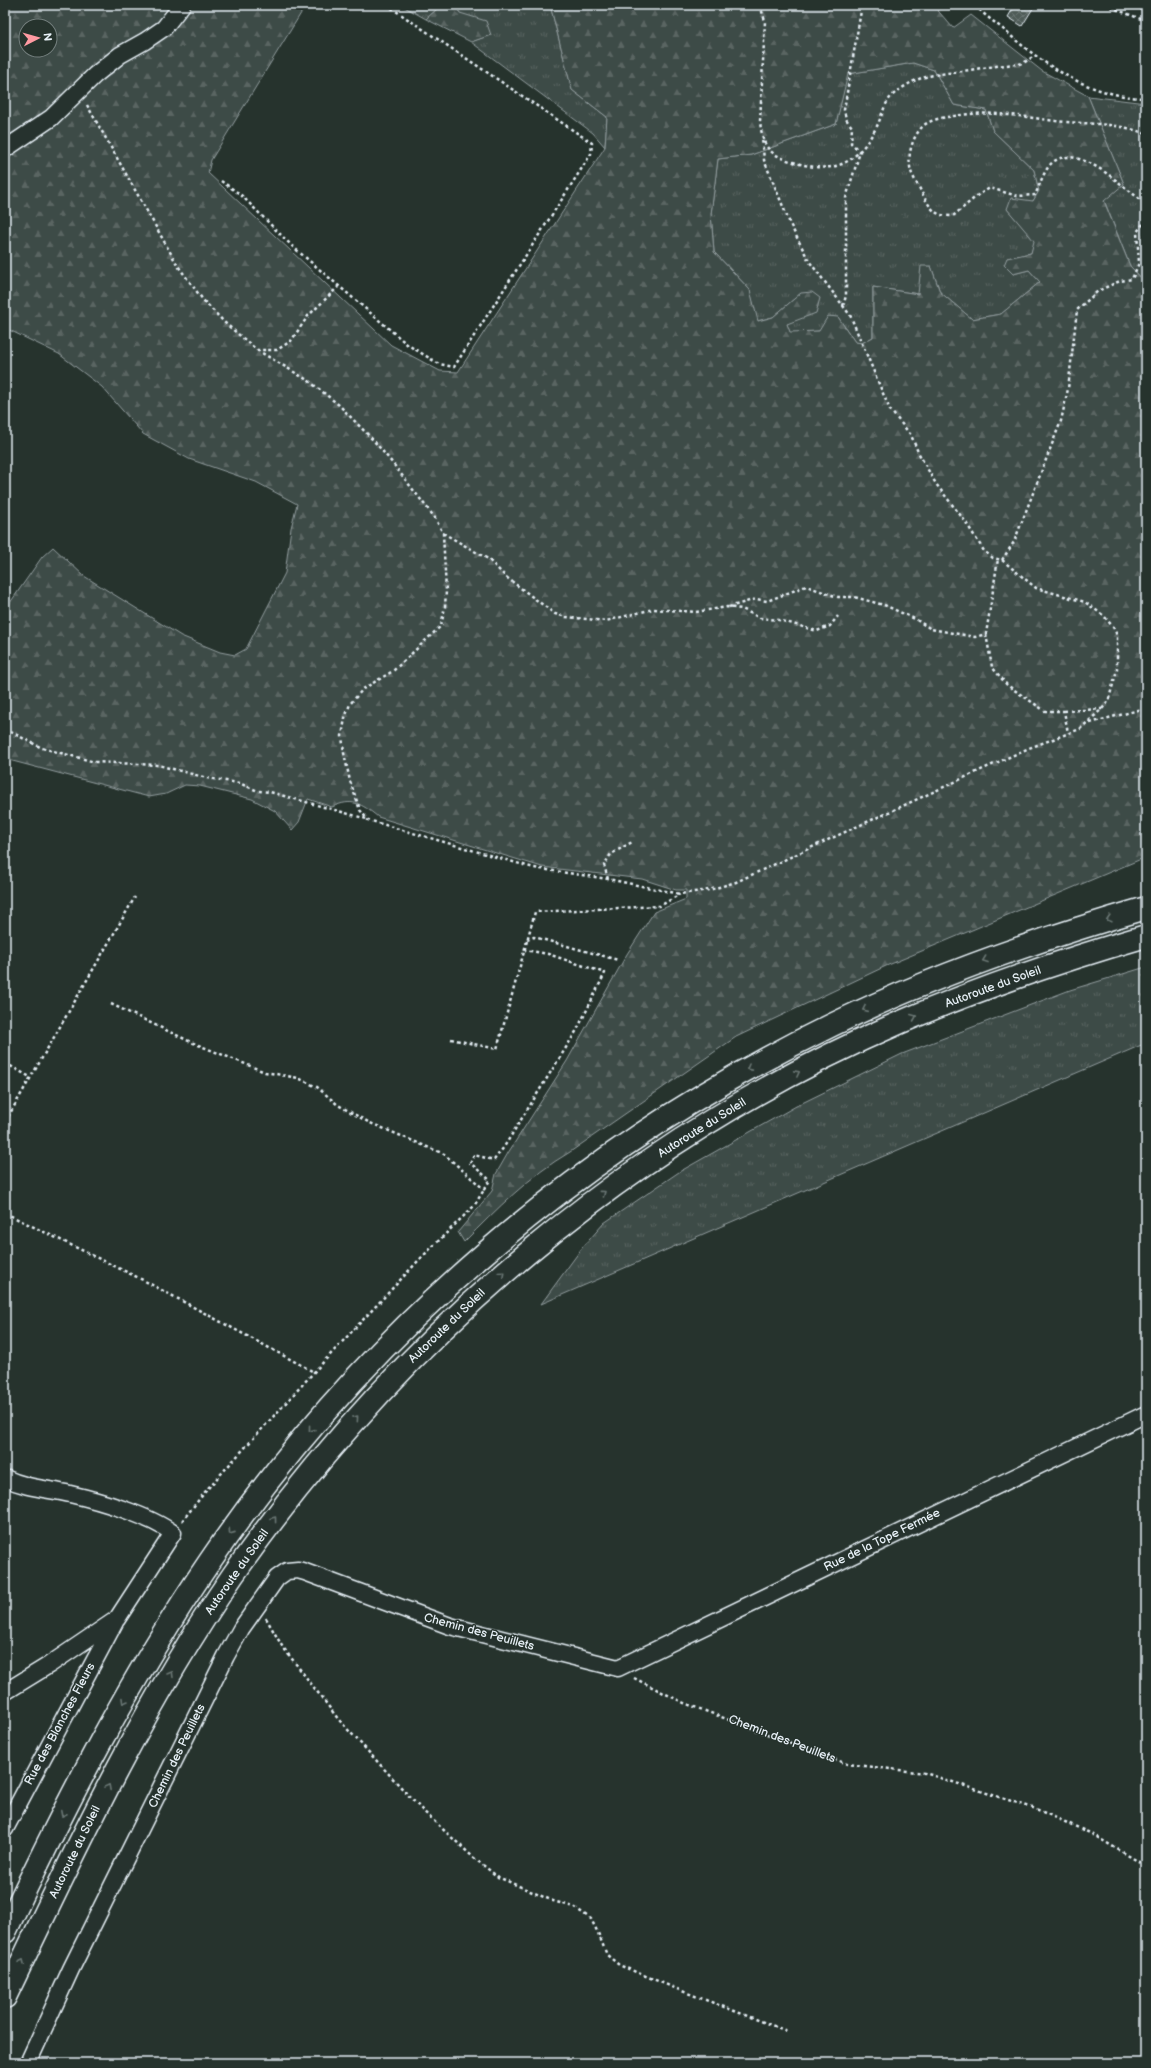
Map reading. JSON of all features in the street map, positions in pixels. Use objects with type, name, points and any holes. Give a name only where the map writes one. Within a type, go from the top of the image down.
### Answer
[{"type":"highway","points":[[5,1932],[47,1845],[111,1724],[174,1616],[209,1562],[270,1479],[322,1416],[384,1348],[462,1273],[540,1207],[610,1155],[691,1102],[774,1054],[859,1012],[947,975],[1037,942],[1146,908]]},
{"type":"highway","name":"Autoroute du Soleil","points":[[5,1997],[80,1841],[131,1744],[166,1683],[231,1578],[297,1489],[342,1434],[392,1378],[451,1320],[522,1257],[576,1214],[656,1156],[731,1109],[814,1064],[898,1023],[1046,968],[1146,936]]},
{"type":"street","points":[[5,149],[51,118],[73,98],[82,87],[120,55],[164,28],[182,5]]},
{"type":"street","name":"Rue de la Tope Fermée","points":[[618,1668],[1146,1414]]},
{"type":"street","points":[[5,1478],[28,1486],[69,1494],[106,1504],[162,1524],[173,1533]]},
{"type":"street","name":"Rue des Blanches Fleurs","points":[[5,1829],[117,1619],[173,1533]]},
{"type":"street","name":"Chemin des Peuillets","points":[[28,2063],[71,1969],[223,1662],[241,1629],[282,1573],[298,1570],[450,1626],[618,1668]]},
{"type":"street","points":[[5,1692],[49,1666],[117,1619]]},
{"type":"path","points":[[221,181],[240,194],[292,246],[338,287],[408,345],[439,364],[454,367],[591,154],[592,143],[387,5]]},
{"type":"path","points":[[5,729],[42,748],[77,758],[95,762],[158,765],[174,768],[207,778],[239,783],[258,792],[270,792],[534,868],[608,879],[680,894],[709,890],[736,882],[1029,748],[1080,729],[1089,723],[1108,702],[1117,670],[1117,635],[1113,627],[1104,616],[1085,602],[1036,588],[1002,560],[993,558],[984,551],[966,521],[936,484],[918,452],[911,435],[890,410],[850,315],[809,261],[791,226],[764,160],[760,122],[765,21],[760,5]]},
{"type":"path","points":[[860,152],[851,143],[852,127],[846,119],[844,110],[862,5]]},
{"type":"path","points":[[976,5],[991,21],[1034,56],[1051,67],[1091,86],[1116,94],[1146,98]]},
{"type":"path","points":[[1105,5],[1146,21]]},
{"type":"path","points":[[843,306],[846,296],[846,198],[860,152],[876,128],[890,99],[912,82],[922,78],[942,73],[1019,64],[1026,62],[1034,56]]},
{"type":"path","points":[[82,87],[84,102],[178,266],[203,300],[225,323],[257,350],[309,381],[339,405],[374,441],[394,465],[435,518],[443,533],[446,591],[445,607],[441,626],[393,671],[363,689],[350,704],[345,718],[342,736],[346,760],[360,810],[368,820]]},
{"type":"path","points":[[1146,134],[1130,127],[1104,123],[1048,120],[1011,114],[986,112],[964,114],[935,119],[923,126],[914,140],[910,157],[912,173],[929,206],[941,215],[953,216],[990,188],[1017,196],[1027,197],[1034,195],[1047,169],[1054,162],[1067,158],[1082,158],[1100,169],[1146,204]]},
{"type":"path","points":[[762,138],[772,154],[809,166],[824,168],[833,166],[860,152]]},
{"type":"path","points":[[1002,560],[1014,542],[1061,421],[1068,389],[1077,310],[1098,291],[1120,281],[1132,279],[1139,263],[1136,232],[1146,220]]},
{"type":"path","points":[[257,350],[278,350],[291,342],[308,316],[338,287]]},
{"type":"path","points":[[443,533],[488,560],[506,577],[555,614],[566,617],[606,621],[654,609],[696,612],[727,608],[756,599],[767,601],[806,586],[838,597],[854,597],[884,605],[915,619],[931,629],[975,637],[986,634]]},
{"type":"path","points":[[998,559],[986,634],[992,667],[1007,685],[1045,711],[1102,709]]},
{"type":"path","points":[[727,608],[742,609],[760,618],[779,620],[818,631],[830,626],[838,616]]},
{"type":"path","points":[[1089,723],[1146,708]]},
{"type":"path","points":[[1064,711],[1068,733]]},
{"type":"path","points":[[608,879],[604,865],[611,854],[634,841]]},
{"type":"path","points":[[451,1039],[497,1049],[525,950],[526,940],[536,912],[660,906],[680,894]]},
{"type":"path","points":[[5,1122],[135,897]]},
{"type":"path","points":[[526,940],[534,937],[618,960]]},
{"type":"path","points":[[173,1533],[209,1488],[314,1372],[419,1260],[474,1206],[484,1190],[490,1180],[470,1163],[474,1155],[494,1160],[504,1147],[577,1030],[605,973],[548,954],[525,950]]},
{"type":"path","points":[[111,1004],[191,1042],[265,1072],[298,1078],[317,1087],[338,1105],[368,1122],[444,1154],[484,1190]]},
{"type":"path","points":[[5,1062],[30,1077]]},
{"type":"path","points":[[5,1213],[143,1280],[314,1372]]},
{"type":"path","points":[[258,1605],[282,1646],[339,1720],[373,1758],[474,1858],[498,1877],[553,1901],[574,1907],[591,1919],[607,1955],[619,1965],[682,1991],[788,2031]]},
{"type":"path","name":"Chemin des Peuillets","points":[[618,1668],[651,1688],[684,1703],[841,1762],[859,1766],[925,1773],[1036,1809],[1090,1833],[1146,1866]]},
{"type":"green space","points":[[5,5],[306,5],[211,160],[208,173],[391,345],[440,371],[458,372],[605,147],[607,117],[572,90],[550,5],[933,5],[953,28],[971,15],[1042,71],[1088,96],[1124,184],[1104,201],[1130,266],[1146,283],[1146,857],[886,966],[736,1037],[555,1161],[527,1182],[464,1242],[458,1232],[492,1191],[496,1174],[567,1061],[627,954],[654,912],[686,899],[686,890],[676,890],[642,879],[542,867],[378,817],[356,803],[339,804],[332,807],[308,799],[299,822],[292,830],[275,811],[252,799],[200,786],[185,785],[166,794],[149,797],[5,759],[5,610],[42,557],[53,547],[84,576],[181,636],[220,652],[235,655],[246,649],[285,573],[291,528],[297,504],[256,482],[189,459],[143,434],[102,387],[59,354],[5,328]],"holes":[[[913,63],[934,70],[954,105],[986,110],[993,131],[1034,170],[1039,191],[1033,201],[1011,198],[1007,209],[1034,241],[1031,253],[1007,258],[1004,265],[1013,274],[1029,270],[1040,282],[1001,314],[972,319],[940,292],[931,266],[921,266],[918,294],[873,287],[873,337],[862,343],[855,342],[838,317],[828,316],[819,331],[790,332],[787,324],[816,313],[820,298],[812,292],[801,293],[773,317],[758,321],[750,290],[714,252],[711,214],[718,159],[751,155],[836,124],[848,74]]]},
{"type":"green space","points":[[401,5],[435,5],[437,9],[426,19]]},
{"type":"green space","points":[[435,5],[454,5],[460,13],[486,21],[491,35],[471,42],[426,19],[437,9]]},
{"type":"green space","points":[[454,5],[550,5],[572,90],[607,117],[605,147],[593,133],[471,42],[490,35],[460,13]]},
{"type":"green space","points":[[913,63],[934,70],[954,105],[986,110],[993,131],[1034,170],[1039,191],[1033,201],[1007,209],[1035,241],[1031,253],[1007,258],[1013,274],[1029,270],[1040,282],[1001,314],[972,319],[940,292],[931,266],[918,294],[873,287],[873,337],[862,343],[855,342],[838,317],[819,331],[790,333],[787,324],[801,293],[773,317],[757,321],[750,290],[714,252],[711,214],[718,159],[751,155],[836,124],[847,74]]},
{"type":"green space","points":[[1088,96],[1146,103],[1146,283],[1130,266],[1104,200],[1124,184]]},
{"type":"green space","points":[[1146,967],[1146,1043],[541,1304],[582,1248],[604,1223],[679,1172],[798,1105],[902,1054],[1070,990]]},
{"type":"building","points":[[1015,5],[1035,5],[1022,26],[1008,17]]}]
